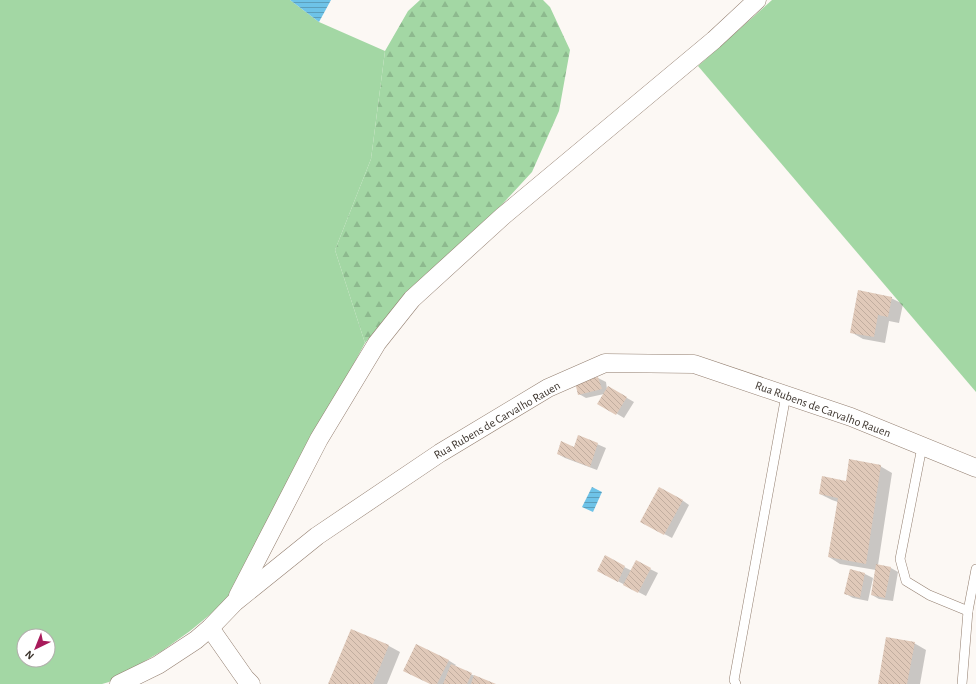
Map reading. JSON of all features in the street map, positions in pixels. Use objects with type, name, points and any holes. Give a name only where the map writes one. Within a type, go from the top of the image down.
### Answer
[{"type":"street","points":[[235,602],[319,439],[377,342],[412,299],[509,211],[714,40],[757,0]]},
{"type":"street","name":"Rua Rubens de Carvalho Rauen","points":[[119,684],[158,665],[196,640],[235,602],[317,536],[440,453],[548,388],[605,363],[694,364],[851,417],[976,468]]},
{"type":"street","points":[[210,628],[245,678],[251,684]]},
{"type":"lane","points":[[736,684],[734,680],[786,395]]},
{"type":"lane","points":[[922,447],[900,559],[906,581],[929,595],[968,611]]},
{"type":"lane","points":[[962,684],[968,611],[976,569]]},
{"type":"green space","points":[[0,0],[290,0],[319,22],[385,51],[371,159],[335,250],[365,343],[229,599],[190,631],[162,651],[109,682],[102,684],[0,684]]},
{"type":"green space","points":[[420,0],[543,0],[550,7],[570,50],[559,111],[532,172],[496,211],[405,295],[365,343],[335,250],[371,159],[385,51],[408,11]]},
{"type":"green space","points":[[772,0],[976,0],[976,392],[698,66]]},
{"type":"water","points":[[290,0],[331,0],[319,22]]},
{"type":"water","points":[[592,487],[602,492],[593,512],[582,507]]},
{"type":"building","points":[[858,290],[892,297],[888,317],[878,315],[874,337],[850,333]]},
{"type":"building","points":[[598,377],[602,389],[578,395],[575,382]]},
{"type":"building","points":[[608,386],[627,397],[616,415],[597,404]]},
{"type":"building","points":[[578,435],[598,443],[590,467],[557,454],[561,441],[574,447]]},
{"type":"building","points":[[849,459],[881,465],[866,564],[828,557],[838,498],[819,494],[822,476],[846,481]]},
{"type":"building","points":[[659,487],[683,500],[664,535],[640,522]]},
{"type":"building","points":[[605,555],[625,566],[618,582],[597,571]]},
{"type":"building","points":[[636,560],[651,568],[638,593],[623,585]]},
{"type":"building","points":[[876,564],[891,567],[885,598],[871,595]]},
{"type":"building","points":[[850,569],[865,573],[860,598],[844,594]]},
{"type":"building","points":[[351,629],[389,645],[373,684],[328,684]]},
{"type":"building","points":[[886,637],[915,642],[907,684],[878,684]]},
{"type":"building","points":[[416,644],[449,660],[437,684],[430,684],[403,671]]},
{"type":"building","points":[[451,664],[472,673],[467,684],[443,684]]},
{"type":"building","points":[[474,675],[496,684],[471,684]]}]
